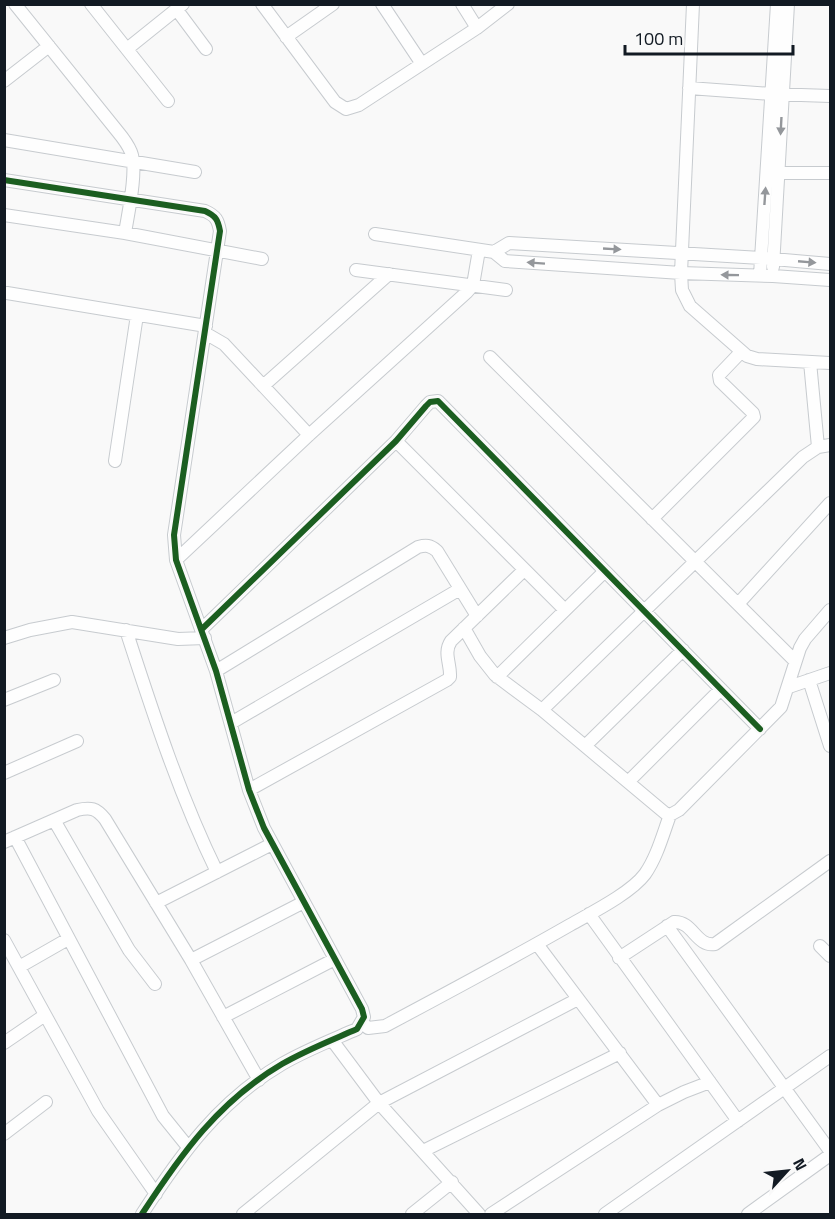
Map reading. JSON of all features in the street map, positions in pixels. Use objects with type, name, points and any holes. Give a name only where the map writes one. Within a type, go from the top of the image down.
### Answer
[{"type":"street","points":[[15,4],[128,145],[133,161],[131,200],[125,233]]},
{"type":"street","points":[[91,4],[168,101]]},
{"type":"street","points":[[262,4],[335,102],[346,109],[359,105],[477,28],[508,4]]},
{"type":"street","points":[[286,37],[333,4]]},
{"type":"street","points":[[382,4],[422,64]]},
{"type":"street","points":[[462,4],[477,28]]},
{"type":"street","points":[[693,4],[681,254],[682,290],[690,306],[741,352],[757,359],[831,363]]},
{"type":"street","points":[[760,275],[767,258],[778,173],[777,4]]},
{"type":"street","points":[[773,276],[767,258],[777,94],[788,4]]},
{"type":"street","points":[[127,50],[180,7],[206,49]]},
{"type":"street","points":[[4,81],[49,46]]},
{"type":"street","points":[[689,88],[831,96]]},
{"type":"street","points":[[4,140],[195,172]]},
{"type":"street","points":[[778,173],[831,173]]},
{"type":"street","points":[[4,180],[205,211],[218,221],[220,231],[174,535],[176,560],[216,671],[249,790],[264,828],[362,1009],[364,1017],[357,1029],[282,1064],[230,1102],[188,1147],[142,1215]]},
{"type":"street","points":[[4,215],[125,233],[262,259]]},
{"type":"street","points":[[375,234],[494,252],[505,261],[831,280]]},
{"type":"street","points":[[494,252],[509,243],[767,258],[831,264]]},
{"type":"street","points":[[176,560],[309,435],[467,292],[473,285],[479,250]]},
{"type":"street","points":[[356,270],[506,290]]},
{"type":"street","points":[[263,386],[389,274]]},
{"type":"street","points":[[7,293],[137,315],[206,330],[224,344],[309,435]]},
{"type":"street","points":[[115,461],[137,315]]},
{"type":"street","points":[[652,519],[754,417],[750,409],[720,381],[719,375],[741,352]]},
{"type":"street","points":[[490,357],[795,662]]},
{"type":"street","points":[[810,362],[818,447]]},
{"type":"street","points":[[4,638],[30,630],[72,622],[178,639],[203,633],[396,441],[430,402],[438,401],[760,729]]},
{"type":"street","points":[[396,441],[565,610]]},
{"type":"street","points":[[542,710],[803,456],[818,447],[831,445]]},
{"type":"street","points":[[738,604],[831,503]]},
{"type":"street","points":[[216,671],[418,548],[431,546],[437,551],[477,616]]},
{"type":"street","points":[[249,790],[447,680],[450,677],[448,646],[524,570]]},
{"type":"street","points":[[497,677],[605,571]]},
{"type":"street","points":[[231,723],[460,589]]},
{"type":"street","points":[[362,1023],[368,1028],[385,1026],[537,944],[635,884],[645,873],[658,848],[670,815],[679,810],[781,707],[795,662],[806,639],[831,610]]},
{"type":"street","points":[[464,628],[487,666],[497,677],[542,710],[670,815]]},
{"type":"street","points":[[126,630],[168,757],[187,808],[216,872]]},
{"type":"street","points":[[585,746],[683,650]]},
{"type":"street","points":[[789,687],[831,673]]},
{"type":"street","points":[[4,700],[54,680]]},
{"type":"street","points":[[809,680],[831,746]]},
{"type":"street","points":[[628,782],[721,689]]},
{"type":"street","points":[[4,773],[77,741]]},
{"type":"street","points":[[188,1147],[163,1116],[68,939],[10,839],[77,810],[89,807],[97,810],[105,819],[191,960],[259,1080]]},
{"type":"street","points":[[54,820],[129,950],[155,984]]},
{"type":"street","points":[[156,903],[272,844]]},
{"type":"street","points":[[619,958],[674,922],[682,922],[702,942],[709,945],[715,944],[831,861]]},
{"type":"street","points":[[191,960],[304,902]]},
{"type":"street","points":[[589,914],[738,1121]]},
{"type":"street","points":[[666,926],[831,1153],[748,1215]]},
{"type":"street","points":[[19,967],[68,939]]},
{"type":"street","points":[[4,940],[98,1111],[156,1194]]},
{"type":"street","points":[[537,944],[658,1105]]},
{"type":"street","points":[[820,946],[831,956]]},
{"type":"street","points":[[223,1017],[335,959]]},
{"type":"street","points":[[243,1215],[379,1103],[578,999]]},
{"type":"street","points":[[4,1043],[45,1015]]},
{"type":"street","points":[[332,1040],[379,1103],[452,1182],[479,1215]]},
{"type":"street","points":[[423,1151],[620,1053]]},
{"type":"street","points":[[605,1215],[830,1056]]},
{"type":"street","points":[[491,1215],[658,1105],[710,1082]]},
{"type":"street","points":[[4,1134],[46,1102]]},
{"type":"street","points":[[412,1215],[452,1182]]},
{"type":"cycle path","points":[[4,180],[205,211],[217,221],[220,231],[174,535],[176,560],[216,671],[249,790],[264,828],[362,1009],[364,1017],[357,1029],[282,1064],[239,1095],[203,1130],[171,1170],[142,1214]]},
{"type":"cycle path","points":[[202,629],[396,441],[430,402],[438,401],[760,729]]}]
